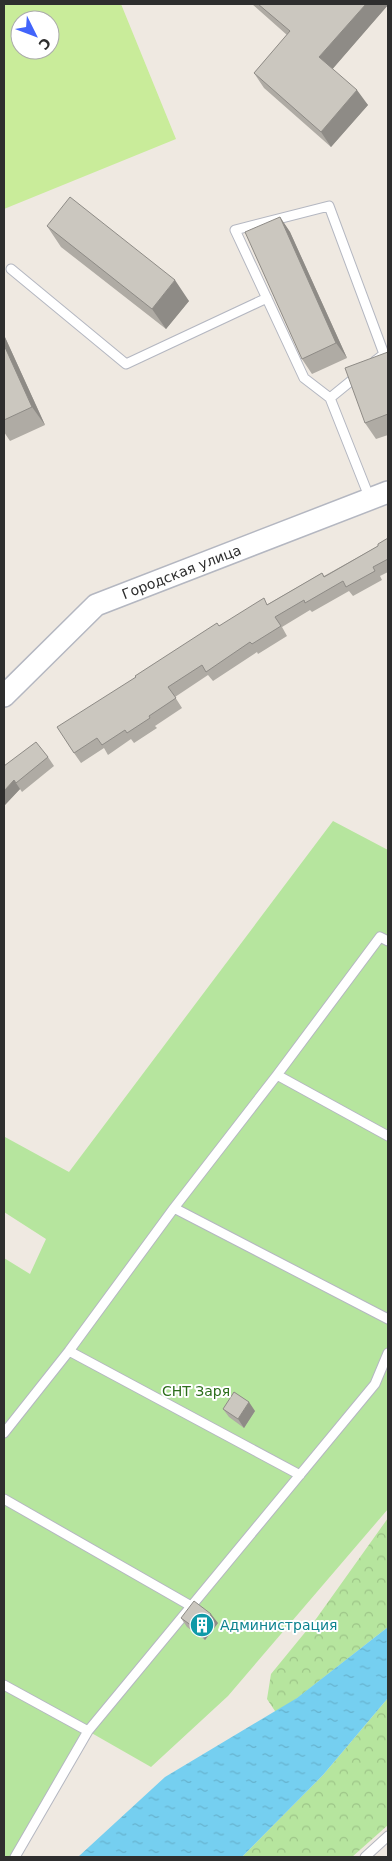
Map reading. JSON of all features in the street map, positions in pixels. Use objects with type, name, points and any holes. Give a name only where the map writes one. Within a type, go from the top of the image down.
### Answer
[{"type":"street","name":"Городская улица","points":[[4,696],[96,605],[379,496]]},
{"type":"lane","points":[[369,366],[384,354],[330,206],[235,230],[304,378],[330,398],[379,496]]},
{"type":"lane","points":[[11,269],[126,364],[267,298]]},
{"type":"lane","points":[[330,398],[361,373]]},
{"type":"lane","points":[[4,1433],[69,1350],[174,1208],[277,1076],[380,937],[388,941]]},
{"type":"lane","points":[[277,1076],[388,1136]]},
{"type":"lane","points":[[174,1208],[388,1319]]},
{"type":"lane","points":[[69,1350],[300,1475]]},
{"type":"lane","points":[[15,1857],[88,1731],[375,1384],[388,1354]]},
{"type":"lane","points":[[4,1499],[191,1606]]},
{"type":"lane","points":[[4,1685],[88,1731]]},
{"type":"lane","points":[[365,1857],[388,1836]]},
{"type":"green space","points":[[4,4],[121,4],[176,139],[4,209]]},
{"type":"green space","name":"СНТ Заря","points":[[333,821],[388,850],[388,1509],[228,1696],[151,1767],[88,1731],[15,1857],[4,1857],[4,1258],[30,1274],[46,1239],[4,1212],[4,1138],[69,1172]]},
{"type":"green space","points":[[388,1518],[388,1627],[277,1714],[267,1699],[271,1674],[316,1619]]},
{"type":"green space","points":[[388,1698],[388,1825],[352,1857],[242,1857],[323,1775]]},
{"type":"water","points":[[388,1627],[388,1698],[323,1775],[242,1857],[78,1857],[165,1777],[297,1698]]},
{"type":"building","points":[[258,4],[366,4],[319,57],[357,90],[321,132],[254,73],[290,31]]},
{"type":"building","points":[[70,197],[175,280],[152,309],[47,226]]},
{"type":"building","points":[[280,217],[336,343],[302,359],[245,232]]},
{"type":"building","points":[[4,345],[32,407],[4,420]]},
{"type":"building","points":[[388,352],[388,414],[365,423],[345,368]]},
{"type":"building","points":[[388,538],[388,559],[373,567],[375,571],[346,587],[343,581],[305,603],[304,600],[275,617],[281,626],[252,644],[250,642],[206,672],[202,665],[168,687],[176,698],[127,733],[125,730],[102,745],[97,738],[74,753],[57,727],[217,623],[219,626],[264,598],[267,605],[322,573],[324,577],[378,546],[378,544]]},
{"type":"building","points":[[36,742],[48,757],[16,783],[14,780],[4,791],[4,766]]},
{"type":"building","points":[[234,1392],[249,1402],[238,1419],[223,1409]]},
{"type":"building","points":[[194,1601],[211,1614],[199,1631],[181,1618]]},
{"type":"place","name":"Администрация","points":[[202,1625]]}]
